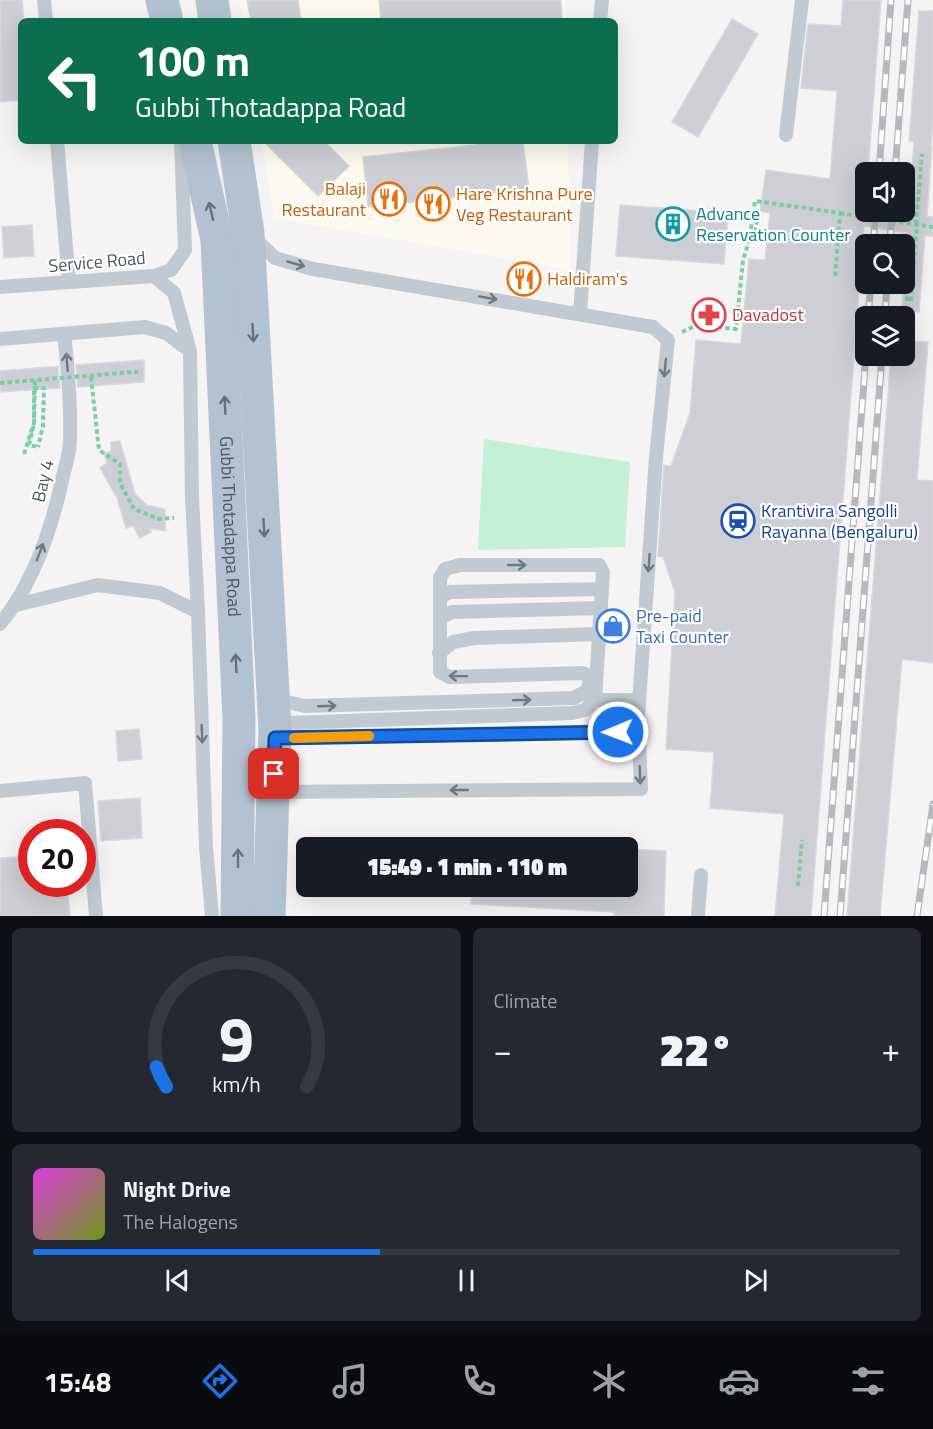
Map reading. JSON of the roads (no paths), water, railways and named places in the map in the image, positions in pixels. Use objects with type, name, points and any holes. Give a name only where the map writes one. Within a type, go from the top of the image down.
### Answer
[{"type":"main road","points":[[162,0],[166,18]]},
{"type":"main road","points":[[212,0],[215,18]]},
{"type":"main road","name":"Gubbi Thotadappa Road","points":[[196,144],[218,240],[238,719],[237,916]]},
{"type":"main road","name":"Gubbi Thotadappa Road","points":[[234,144],[248,233],[275,734],[269,916]]},
{"type":"lane","points":[[44,0],[46,18]]},
{"type":"lane","points":[[600,18],[602,0]]},
{"type":"lane","points":[[786,135],[801,0]]},
{"type":"lane","points":[[57,144],[69,282]]},
{"type":"lane","name":"Service Road","points":[[0,287],[154,276],[171,270],[185,250],[181,144]]},
{"type":"lane","points":[[580,314],[592,144]]},
{"type":"lane","points":[[248,233],[275,258],[313,269],[653,327],[668,340],[656,457],[639,700],[641,789],[274,792]]},
{"type":"lane","points":[[154,276],[174,293],[190,351],[192,498],[206,847],[212,916]]},
{"type":"lane","points":[[0,339],[145,327],[166,333],[190,351]]},
{"type":"lane","name":"Bay 4","points":[[0,624],[16,605],[56,511],[70,442],[69,390],[64,334]]},
{"type":"lane","points":[[273,692],[287,702],[304,706],[574,698],[588,691],[591,677],[582,673],[449,677],[440,672],[440,578],[446,569],[460,565],[599,565],[603,572],[595,700],[585,710],[572,713],[286,723],[275,734]]},
{"type":"lane","points":[[16,605],[98,585],[160,593],[198,612]]},
{"type":"lane","points":[[440,597],[450,592],[602,589]]},
{"type":"lane","points":[[440,618],[452,612],[601,608]]},
{"type":"lane","points":[[439,653],[453,642],[474,638],[599,634]]},
{"type":"lane","points":[[595,700],[639,700]]},
{"type":"lane","points":[[275,734],[618,732],[638,717]]},
{"type":"lane","points":[[0,791],[85,783],[96,916]]},
{"type":"lane","points":[[698,916],[700,875]]},
{"type":"railway","points":[[880,162],[891,0]]},
{"type":"railway","points":[[896,162],[908,0]]},
{"type":"railway","points":[[874,234],[875,222]]},
{"type":"railway","points":[[891,222],[891,234]]},
{"type":"railway","points":[[869,306],[870,294]]},
{"type":"railway","points":[[886,294],[886,306]]},
{"type":"railway","points":[[824,916],[865,366]]},
{"type":"railway","points":[[840,916],[881,366]]},
{"type":"railway","points":[[917,916],[933,804]]},
{"type":"place","name":"Balaji Restaurant","points":[[389,199]]},
{"type":"place","name":"Hare Krishna Pure Veg Restaurant","points":[[433,204]]},
{"type":"place","name":"Advance Reservation Counter","points":[[673,224]]},
{"type":"place","name":"Haldiram's","points":[[524,279]]},
{"type":"place","name":"Davadost","points":[[709,315]]},
{"type":"place","name":"Krantivira Sangolli Rayanna (Bengaluru)","points":[[738,521]]},
{"type":"place","name":"Pre-paid Taxi Counter","points":[[613,626]]}]
